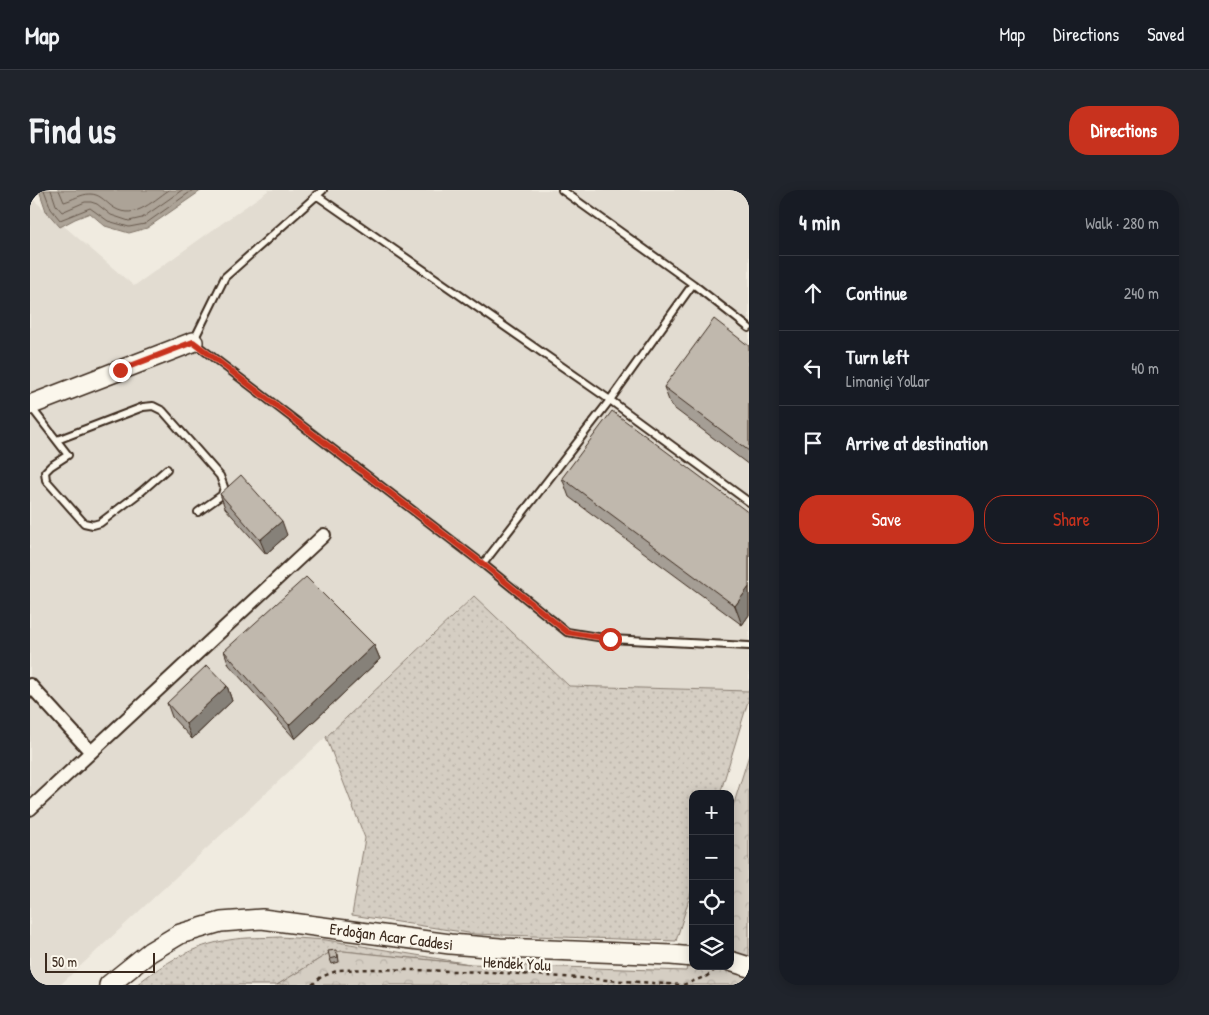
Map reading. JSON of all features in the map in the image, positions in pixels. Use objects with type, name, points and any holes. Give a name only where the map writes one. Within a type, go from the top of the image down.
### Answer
[{"type":"main road","points":[[30,406],[193,342]]},
{"type":"main road","name":"Erdoğan Acar Caddesi","points":[[109,985],[150,952],[180,934],[221,922],[262,919],[450,944],[500,948],[671,954],[689,956]]},
{"type":"main road","points":[[734,963],[749,967]]},
{"type":"street","points":[[30,809],[324,536]]},
{"type":"street","points":[[30,685],[90,752]]},
{"type":"lane","points":[[323,190],[225,277],[193,342],[483,564],[567,632],[610,639],[749,646]]},
{"type":"lane","points":[[562,190],[693,284],[749,328]]},
{"type":"lane","points":[[316,196],[610,400],[749,502]]},
{"type":"lane","points":[[483,564],[610,400],[693,284]]},
{"type":"lane","points":[[30,406],[68,454],[45,472],[46,480],[84,523],[93,525],[100,523],[168,469]]},
{"type":"lane","points":[[57,440],[143,407],[153,406],[164,411],[220,476],[224,486],[222,495],[198,512]]},
{"type":"path","name":"Hendek Yolu","points":[[312,985],[321,977],[339,970],[490,972],[683,985],[707,976],[715,970]]},
{"type":"shaded area","points":[[269,190],[749,190],[749,691],[569,686],[473,596],[326,737],[60,985],[30,985],[30,197],[134,286]]},
{"type":"green space","points":[[474,596],[569,686],[749,691],[749,698],[721,790],[689,790],[689,899],[676,941],[475,934],[352,915],[365,838],[326,737]]},
{"type":"green space","points":[[749,755],[749,985],[277,985],[329,953],[343,951],[470,964],[686,971],[689,958],[689,970],[734,970],[734,803]]},
{"type":"green space","points":[[280,937],[326,940],[470,964],[343,951],[329,953],[277,985],[136,985],[157,969],[180,956],[216,942],[235,939]]},
{"type":"water","points":[[39,190],[202,190],[147,228],[129,233],[105,226],[90,213],[60,227],[46,211]]},
{"type":"building","points":[[714,319],[749,346],[749,451],[664,387]]},
{"type":"building","points":[[612,411],[749,513],[749,587],[735,606],[562,478]]},
{"type":"building","points":[[241,475],[282,521],[260,540],[220,494]]},
{"type":"building","points":[[306,577],[374,645],[289,725],[224,651]]},
{"type":"building","points":[[207,665],[227,686],[186,724],[167,703]]},
{"type":"building","points":[[336,950],[338,957],[330,959],[328,951]]},
{"type":"route","points":[[120,370],[193,342],[483,564],[567,632],[610,639]]}]
